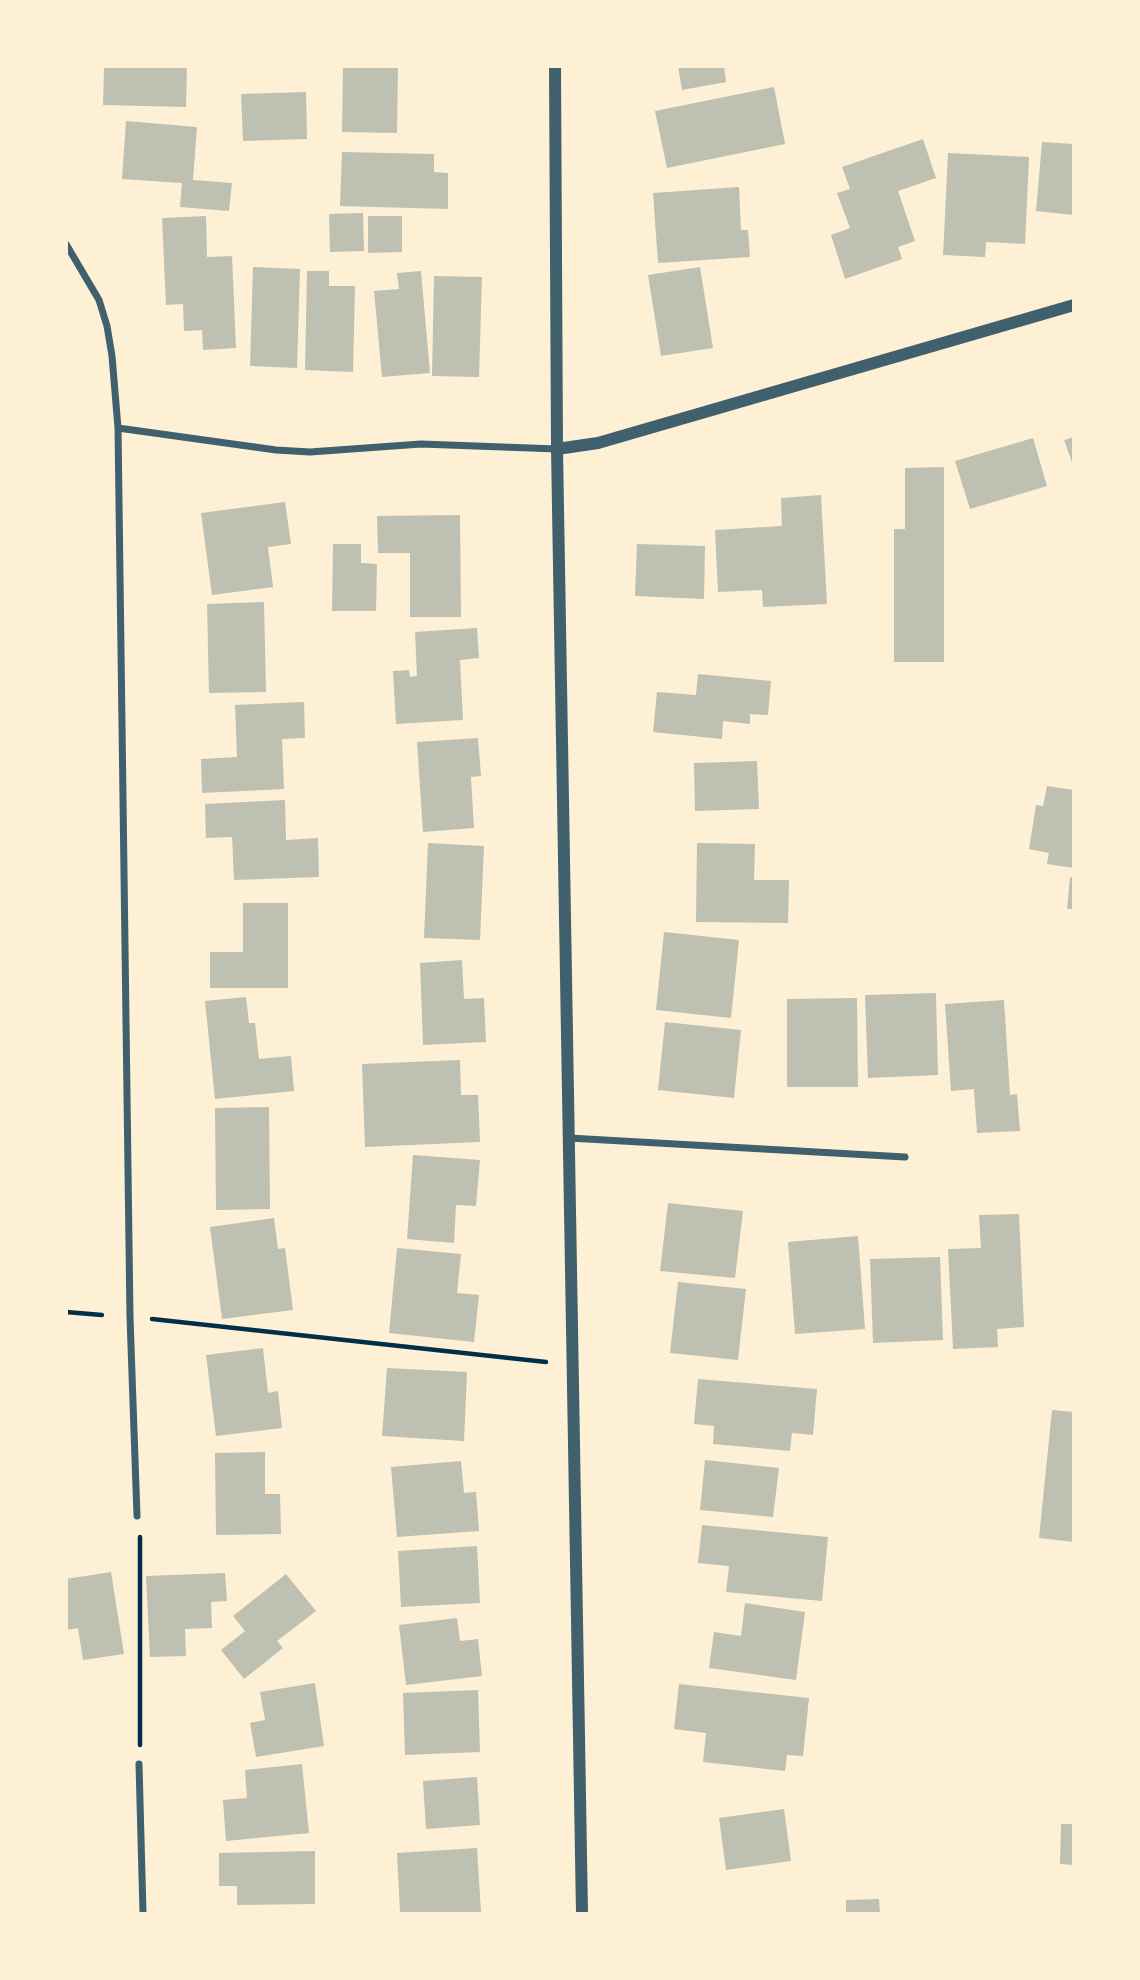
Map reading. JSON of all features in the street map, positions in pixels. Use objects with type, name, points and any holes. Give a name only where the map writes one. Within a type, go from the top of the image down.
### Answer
[{"type":"street","points":[[555,66],[557,449],[582,1913]]},
{"type":"street","points":[[66,244],[99,300],[107,326],[118,428],[130,1317],[137,1516]]},
{"type":"street","points":[[118,428],[276,450],[310,452],[421,444],[557,449],[598,443],[1073,305]]},
{"type":"street","points":[[569,1138],[905,1157]]},
{"type":"street","points":[[139,1764],[143,1913]]},
{"type":"path","points":[[66,1312],[102,1315]]},
{"type":"path","points":[[151,1318],[545,1362]]},
{"type":"path","points":[[137,1516],[141,1541],[139,1764]]},
{"type":"building","points":[[104,66],[187,66],[186,107],[103,105]]},
{"type":"building","points":[[343,66],[398,66],[397,133],[342,132]]},
{"type":"building","points":[[678,66],[724,66],[726,82],[682,90]]},
{"type":"building","points":[[774,87],[785,144],[667,168],[655,111]]},
{"type":"building","points":[[306,92],[307,139],[243,141],[241,94]]},
{"type":"building","points":[[126,121],[197,127],[193,180],[232,183],[229,211],[180,207],[182,183],[122,179]]},
{"type":"building","points":[[923,139],[936,178],[898,191],[915,241],[898,247],[902,259],[845,279],[831,235],[850,228],[837,193],[850,189],[842,167]]},
{"type":"building","points":[[1042,142],[1074,144],[1074,215],[1036,211]]},
{"type":"building","points":[[342,152],[434,154],[434,172],[448,173],[448,209],[340,206]]},
{"type":"building","points":[[948,153],[1029,157],[1025,244],[986,242],[985,257],[943,255]]},
{"type":"building","points":[[739,187],[741,230],[748,230],[750,257],[658,263],[653,193]]},
{"type":"building","points":[[363,213],[364,251],[330,252],[329,214]]},
{"type":"building","points":[[206,216],[207,257],[232,256],[236,348],[203,350],[202,330],[184,331],[183,304],[166,305],[162,218]]},
{"type":"building","points":[[368,216],[402,216],[402,252],[368,253]]},
{"type":"building","points":[[253,267],[300,269],[297,368],[250,366]]},
{"type":"building","points":[[700,267],[713,348],[661,356],[648,275]]},
{"type":"building","points":[[307,271],[329,271],[329,286],[355,286],[353,372],[305,370]]},
{"type":"building","points":[[421,271],[430,373],[382,377],[374,291],[399,289],[397,273]]},
{"type":"building","points":[[434,276],[482,277],[479,377],[432,376]]},
{"type":"building","points":[[1074,437],[1074,465],[1073,465],[1064,440]]},
{"type":"building","points":[[1033,438],[1047,486],[970,509],[955,461]]},
{"type":"building","points":[[944,467],[944,662],[894,662],[894,529],[905,529],[905,468]]},
{"type":"building","points":[[821,495],[827,604],[763,607],[762,590],[718,592],[715,530],[782,526],[781,498]]},
{"type":"building","points":[[285,502],[291,544],[268,547],[273,587],[212,595],[201,513]]},
{"type":"building","points":[[460,515],[461,617],[410,617],[410,553],[378,553],[377,516]]},
{"type":"building","points":[[333,544],[361,544],[361,563],[377,564],[376,611],[332,611]]},
{"type":"building","points":[[637,544],[705,546],[704,599],[635,596]]},
{"type":"building","points":[[264,602],[266,692],[209,693],[207,604]]},
{"type":"building","points":[[477,628],[479,658],[460,660],[463,720],[396,724],[393,671],[409,670],[410,677],[417,676],[415,632]]},
{"type":"building","points":[[698,674],[771,681],[768,715],[750,714],[750,724],[723,721],[722,739],[653,732],[657,692],[696,695]]},
{"type":"building","points":[[304,702],[305,738],[282,739],[284,789],[202,793],[201,759],[237,757],[235,705]]},
{"type":"building","points":[[478,738],[481,776],[471,777],[474,828],[423,832],[417,742]]},
{"type":"building","points":[[757,761],[759,809],[695,811],[694,763]]},
{"type":"building","points":[[1047,786],[1074,790],[1074,868],[1047,864],[1049,853],[1029,849],[1036,805],[1043,806]]},
{"type":"building","points":[[285,800],[286,840],[318,838],[319,877],[234,880],[232,837],[206,838],[205,804]]},
{"type":"building","points":[[428,843],[484,846],[480,940],[424,938]]},
{"type":"building","points":[[697,843],[755,844],[754,880],[789,880],[788,923],[696,922]]},
{"type":"building","points":[[1070,877],[1074,878],[1074,909],[1067,909]]},
{"type":"building","points":[[243,903],[288,903],[288,988],[210,988],[210,952],[243,952]]},
{"type":"building","points":[[664,932],[739,940],[731,1018],[656,1010]]},
{"type":"building","points":[[462,960],[464,999],[484,998],[486,1042],[423,1045],[420,963]]},
{"type":"building","points":[[936,993],[938,1075],[868,1078],[865,995]]},
{"type":"building","points":[[246,997],[249,1023],[255,1023],[259,1059],[291,1056],[294,1091],[215,1099],[205,1001]]},
{"type":"building","points":[[857,998],[858,1087],[787,1087],[787,999]]},
{"type":"building","points":[[1004,1000],[1010,1095],[1017,1094],[1020,1131],[977,1133],[974,1089],[951,1091],[945,1004]]},
{"type":"building","points":[[665,1022],[741,1030],[734,1098],[658,1090]]},
{"type":"building","points":[[460,1060],[461,1095],[478,1095],[480,1142],[365,1147],[362,1064]]},
{"type":"building","points":[[269,1107],[270,1209],[216,1210],[215,1108]]},
{"type":"building","points":[[413,1155],[480,1160],[476,1206],[456,1205],[454,1243],[407,1239]]},
{"type":"building","points":[[668,1203],[743,1211],[735,1278],[660,1271]]},
{"type":"building","points":[[1019,1214],[1024,1327],[997,1329],[998,1347],[953,1349],[948,1249],[981,1248],[979,1215]]},
{"type":"building","points":[[274,1218],[278,1249],[285,1248],[293,1310],[222,1319],[210,1227]]},
{"type":"building","points":[[858,1236],[865,1329],[795,1334],[788,1242]]},
{"type":"building","points":[[397,1248],[461,1254],[457,1293],[479,1295],[474,1342],[389,1333]]},
{"type":"building","points":[[940,1257],[943,1340],[873,1343],[870,1259]]},
{"type":"building","points":[[678,1282],[746,1289],[738,1360],[670,1353]]},
{"type":"building","points":[[263,1348],[268,1393],[278,1391],[282,1428],[216,1436],[206,1355]]},
{"type":"building","points":[[387,1368],[467,1372],[464,1441],[382,1436]]},
{"type":"building","points":[[698,1379],[817,1389],[813,1435],[792,1433],[790,1451],[713,1444],[714,1426],[694,1424]]},
{"type":"building","points":[[1052,1410],[1074,1412],[1074,1542],[1039,1538]]},
{"type":"building","points":[[265,1452],[265,1494],[280,1494],[281,1534],[216,1535],[215,1453]]},
{"type":"building","points":[[705,1460],[779,1468],[773,1517],[700,1510]]},
{"type":"building","points":[[461,1461],[464,1493],[476,1492],[479,1531],[397,1537],[391,1467]]},
{"type":"building","points":[[702,1525],[828,1537],[822,1601],[726,1592],[729,1566],[698,1563]]},
{"type":"building","points":[[477,1546],[480,1603],[401,1607],[398,1551]]},
{"type":"building","points":[[111,1572],[124,1654],[83,1660],[78,1628],[66,1630],[66,1579]]},
{"type":"building","points":[[225,1573],[227,1601],[211,1602],[212,1628],[185,1629],[186,1656],[150,1657],[146,1576]]},
{"type":"building","points":[[286,1574],[316,1611],[277,1641],[283,1648],[244,1679],[221,1650],[245,1631],[233,1616]]},
{"type":"building","points":[[745,1603],[805,1612],[796,1680],[709,1668],[714,1632],[741,1636]]},
{"type":"building","points":[[457,1618],[460,1641],[478,1639],[482,1676],[406,1685],[399,1625]]},
{"type":"building","points":[[315,1683],[324,1746],[256,1757],[250,1723],[265,1720],[260,1692]]},
{"type":"building","points":[[679,1684],[809,1698],[803,1756],[787,1755],[785,1771],[703,1762],[706,1733],[674,1729]]},
{"type":"building","points":[[478,1690],[480,1752],[405,1755],[403,1693]]},
{"type":"building","points":[[302,1764],[309,1833],[226,1841],[223,1800],[247,1798],[245,1770]]},
{"type":"building","points":[[477,1777],[480,1825],[426,1829],[423,1781]]},
{"type":"building","points":[[784,1809],[791,1861],[726,1870],[719,1818]]},
{"type":"building","points":[[1061,1824],[1074,1824],[1074,1865],[1060,1864]]},
{"type":"building","points":[[477,1848],[481,1912],[400,1913],[397,1853]]},
{"type":"building","points":[[315,1851],[315,1904],[237,1905],[237,1886],[219,1886],[219,1853]]},
{"type":"building","points":[[879,1899],[880,1913],[846,1913],[846,1900]]}]
